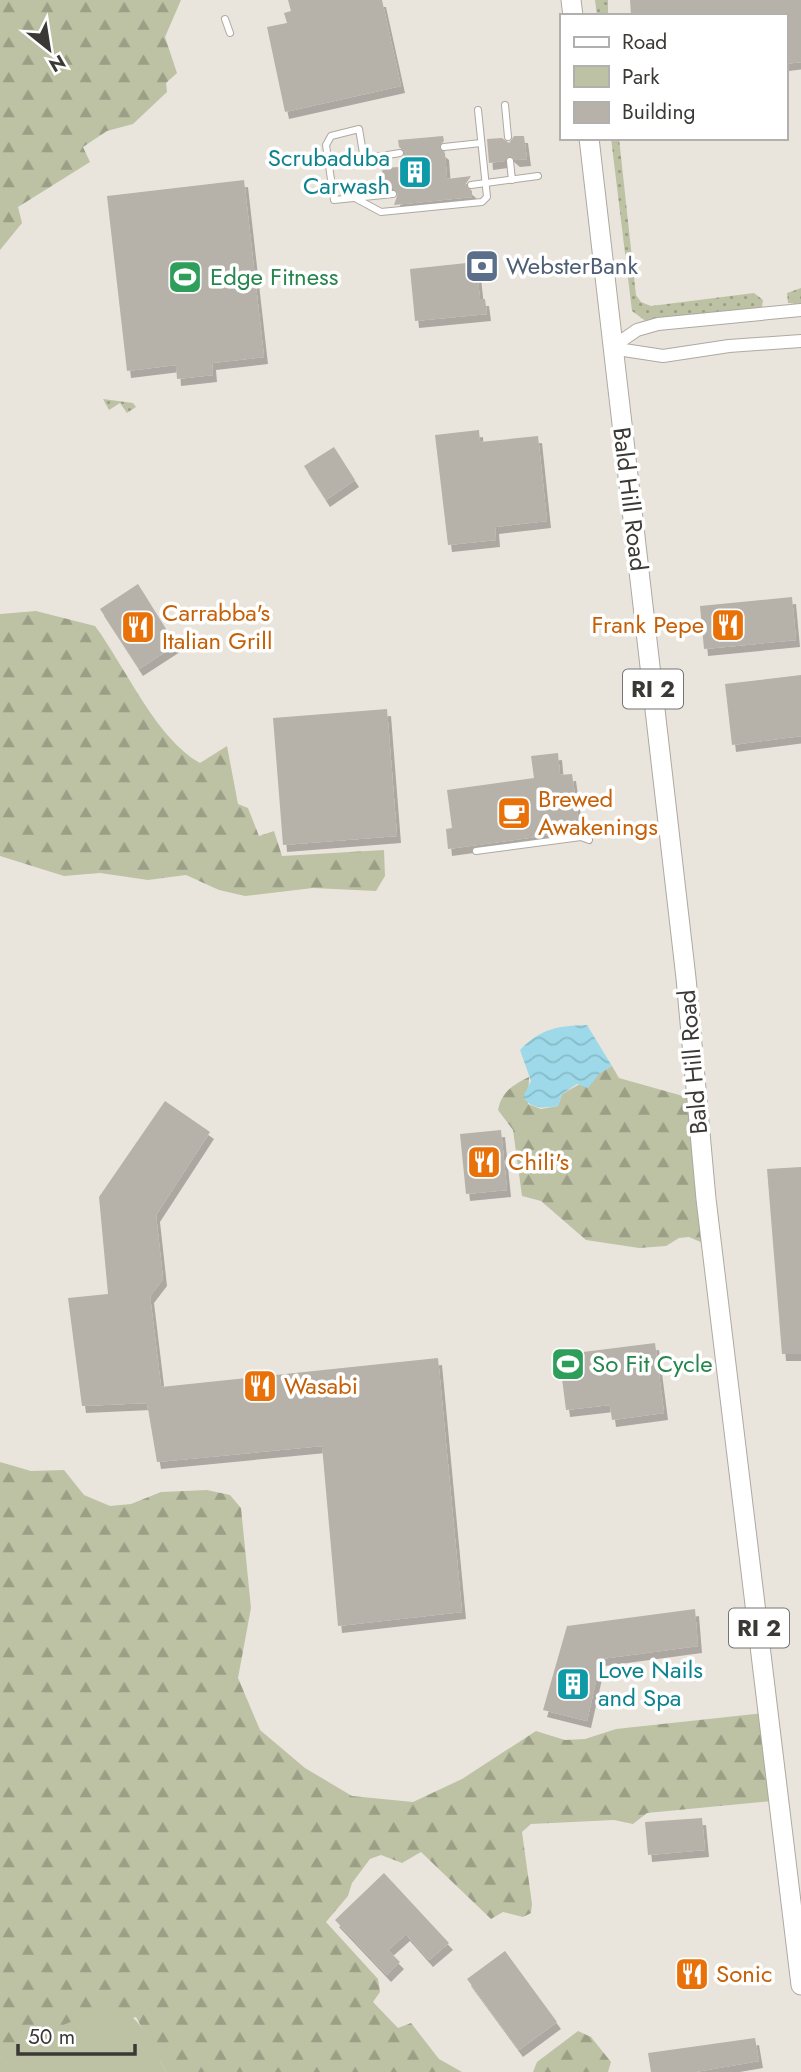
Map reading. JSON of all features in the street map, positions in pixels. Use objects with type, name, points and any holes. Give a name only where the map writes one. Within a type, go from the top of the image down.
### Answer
[{"type":"main road","name":"Bald Hill Road","points":[[589,140],[611,348],[686,978],[705,1199],[801,1985]]},
{"type":"street","points":[[611,348],[637,330],[658,324],[801,310]]},
{"type":"street","points":[[611,348],[663,356],[729,346],[801,341]]},
{"type":"lane","points":[[225,19],[230,33]]},
{"type":"lane","points":[[505,105],[508,137]]},
{"type":"lane","points":[[355,198],[381,212],[445,208],[482,202],[487,197],[487,182],[478,110]]},
{"type":"lane","points":[[364,159],[359,130],[331,136],[326,145],[334,200],[393,194]]},
{"type":"lane","points":[[444,147],[481,143]]},
{"type":"lane","points":[[338,163],[400,153]]},
{"type":"lane","points":[[510,161],[512,180]]},
{"type":"lane","points":[[471,184],[538,176]]},
{"type":"lane","points":[[476,851],[581,837],[589,840]]},
{"type":"green space","points":[[0,0],[181,0],[165,37],[177,73],[166,83],[167,92],[133,124],[107,131],[83,147],[90,162],[18,207],[22,223],[0,250]]},
{"type":"green space","points":[[595,0],[608,0],[608,14],[597,14]]},
{"type":"green space","points":[[611,140],[619,140],[636,295],[641,302],[651,306],[754,293],[763,300],[762,307],[647,322],[632,311]]},
{"type":"green space","points":[[801,288],[801,304],[788,303],[787,293]]},
{"type":"green space","points":[[103,399],[133,403],[136,407],[127,413],[120,403],[109,410]]},
{"type":"green space","points":[[36,611],[95,626],[155,720],[184,752],[200,763],[227,746],[238,804],[248,808],[259,836],[274,831],[282,856],[384,850],[385,876],[376,891],[313,888],[245,896],[219,890],[186,875],[148,880],[100,873],[64,876],[0,856],[0,614]]},
{"type":"green space","points":[[612,1066],[619,1078],[697,1100],[712,1247],[689,1237],[679,1238],[666,1246],[639,1248],[586,1240],[541,1201],[522,1196],[513,1130],[498,1110],[505,1093],[529,1077],[528,1104],[541,1109],[558,1106],[562,1094]]},
{"type":"green space","points":[[0,1462],[31,1471],[64,1470],[84,1495],[110,1506],[131,1504],[161,1492],[207,1490],[230,1495],[241,1508],[251,1608],[238,1678],[260,1730],[305,1768],[352,1796],[413,1802],[462,1779],[536,1731],[565,1740],[585,1739],[616,1729],[773,1712],[783,1800],[647,1813],[633,1824],[614,1820],[531,1824],[522,1832],[532,1904],[531,1913],[523,1917],[503,1912],[491,1919],[421,1852],[402,1863],[381,1855],[370,1859],[352,1883],[348,1896],[326,1922],[378,1979],[380,1992],[373,2002],[398,2028],[411,2023],[439,2059],[462,2072],[166,2072],[136,2017],[0,2057]]},
{"type":"green space","points":[[109,2006],[120,2009],[138,2022],[166,2072],[0,2072],[0,2057],[56,2028]]},
{"type":"green space","points":[[578,2031],[591,2037],[611,2062],[608,2072],[533,2072],[537,2062]]},
{"type":"water","points":[[587,1025],[612,1066],[600,1073],[588,1088],[577,1084],[562,1094],[558,1106],[530,1104],[523,1097],[531,1081],[520,1050],[535,1037],[550,1030]]},
{"type":"building","points":[[288,0],[382,0],[401,86],[285,112],[267,27],[287,23],[284,13],[291,11]]},
{"type":"building","points":[[630,0],[801,0],[801,62],[787,64],[787,14],[631,14]]},
{"type":"building","name":"Scrubaduba Carwash","points":[[443,136],[444,141],[438,147],[445,153],[447,179],[471,176],[465,185],[472,191],[472,197],[394,205],[398,193],[392,187],[384,188],[382,168],[400,167],[400,159],[406,153],[399,147],[398,140]]},
{"type":"building","points":[[514,136],[524,136],[527,159],[516,160],[510,155],[504,161],[489,163],[487,139],[502,138],[509,143]]},
{"type":"building","name":"Edge Fitness","points":[[244,180],[264,357],[212,363],[213,375],[177,379],[176,365],[127,371],[107,196]]},
{"type":"building","points":[[476,262],[480,299],[485,299],[487,314],[415,321],[410,269]]},
{"type":"building","points":[[479,430],[480,442],[538,436],[547,521],[495,527],[496,540],[448,545],[435,435]]},
{"type":"building","points":[[334,447],[355,480],[326,500],[304,466]]},
{"type":"building","name":"Carrabba's Italian Grill","points":[[138,584],[176,645],[139,669],[100,609]]},
{"type":"building","points":[[792,597],[796,640],[704,649],[700,606]]},
{"type":"building","points":[[801,675],[801,736],[732,745],[725,684]]},
{"type":"building","points":[[387,709],[397,836],[283,845],[273,718]]},
{"type":"building","name":"Brewed Awakenings","points":[[558,753],[560,775],[572,774],[580,831],[448,849],[446,829],[452,828],[447,790],[534,778],[531,756]]},
{"type":"building","points":[[165,1101],[210,1132],[156,1215],[163,1279],[150,1296],[161,1387],[438,1358],[462,1612],[338,1626],[322,1446],[157,1462],[147,1403],[82,1406],[68,1298],[108,1294],[99,1197]]},
{"type":"building","name":"Chili's","points":[[501,1130],[507,1190],[466,1194],[460,1134]]},
{"type":"building","points":[[801,1167],[801,1354],[782,1354],[767,1169]]},
{"type":"building","points":[[655,1343],[664,1413],[612,1420],[610,1405],[566,1410],[559,1355]]},
{"type":"building","name":"Love Nails and Spa","points":[[695,1609],[698,1646],[601,1659],[587,1721],[543,1710],[567,1626]]},
{"type":"building","points":[[702,1818],[705,1850],[648,1855],[645,1822]]},
{"type":"building","points":[[384,1873],[449,1943],[429,1960],[406,1934],[388,1950],[400,1962],[387,1975],[335,1920]]},
{"type":"building","points":[[505,1951],[557,2022],[519,2050],[467,1979]]},
{"type":"building","points":[[755,2038],[759,2061],[695,2072],[651,2072],[648,2053]]},
{"type":"place","name":"Scrubaduba Carwash","points":[[415,172]]},
{"type":"place","name":"WebsterBank","points":[[482,266]]},
{"type":"place","name":"Edge Fitness","points":[[185,277]]},
{"type":"place","name":"Frank Pepe","points":[[728,625]]},
{"type":"place","name":"Carrabba's Italian Grill","points":[[138,627]]},
{"type":"place","name":"Brewed Awakenings","points":[[514,813]]},
{"type":"place","name":"Chili's","points":[[484,1162]]},
{"type":"place","name":"So Fit Cycle","points":[[568,1364]]},
{"type":"place","name":"Wasabi","points":[[260,1386]]},
{"type":"place","name":"Love Nails and Spa","points":[[573,1684]]},
{"type":"place","name":"Sonic","points":[[692,1974]]}]
